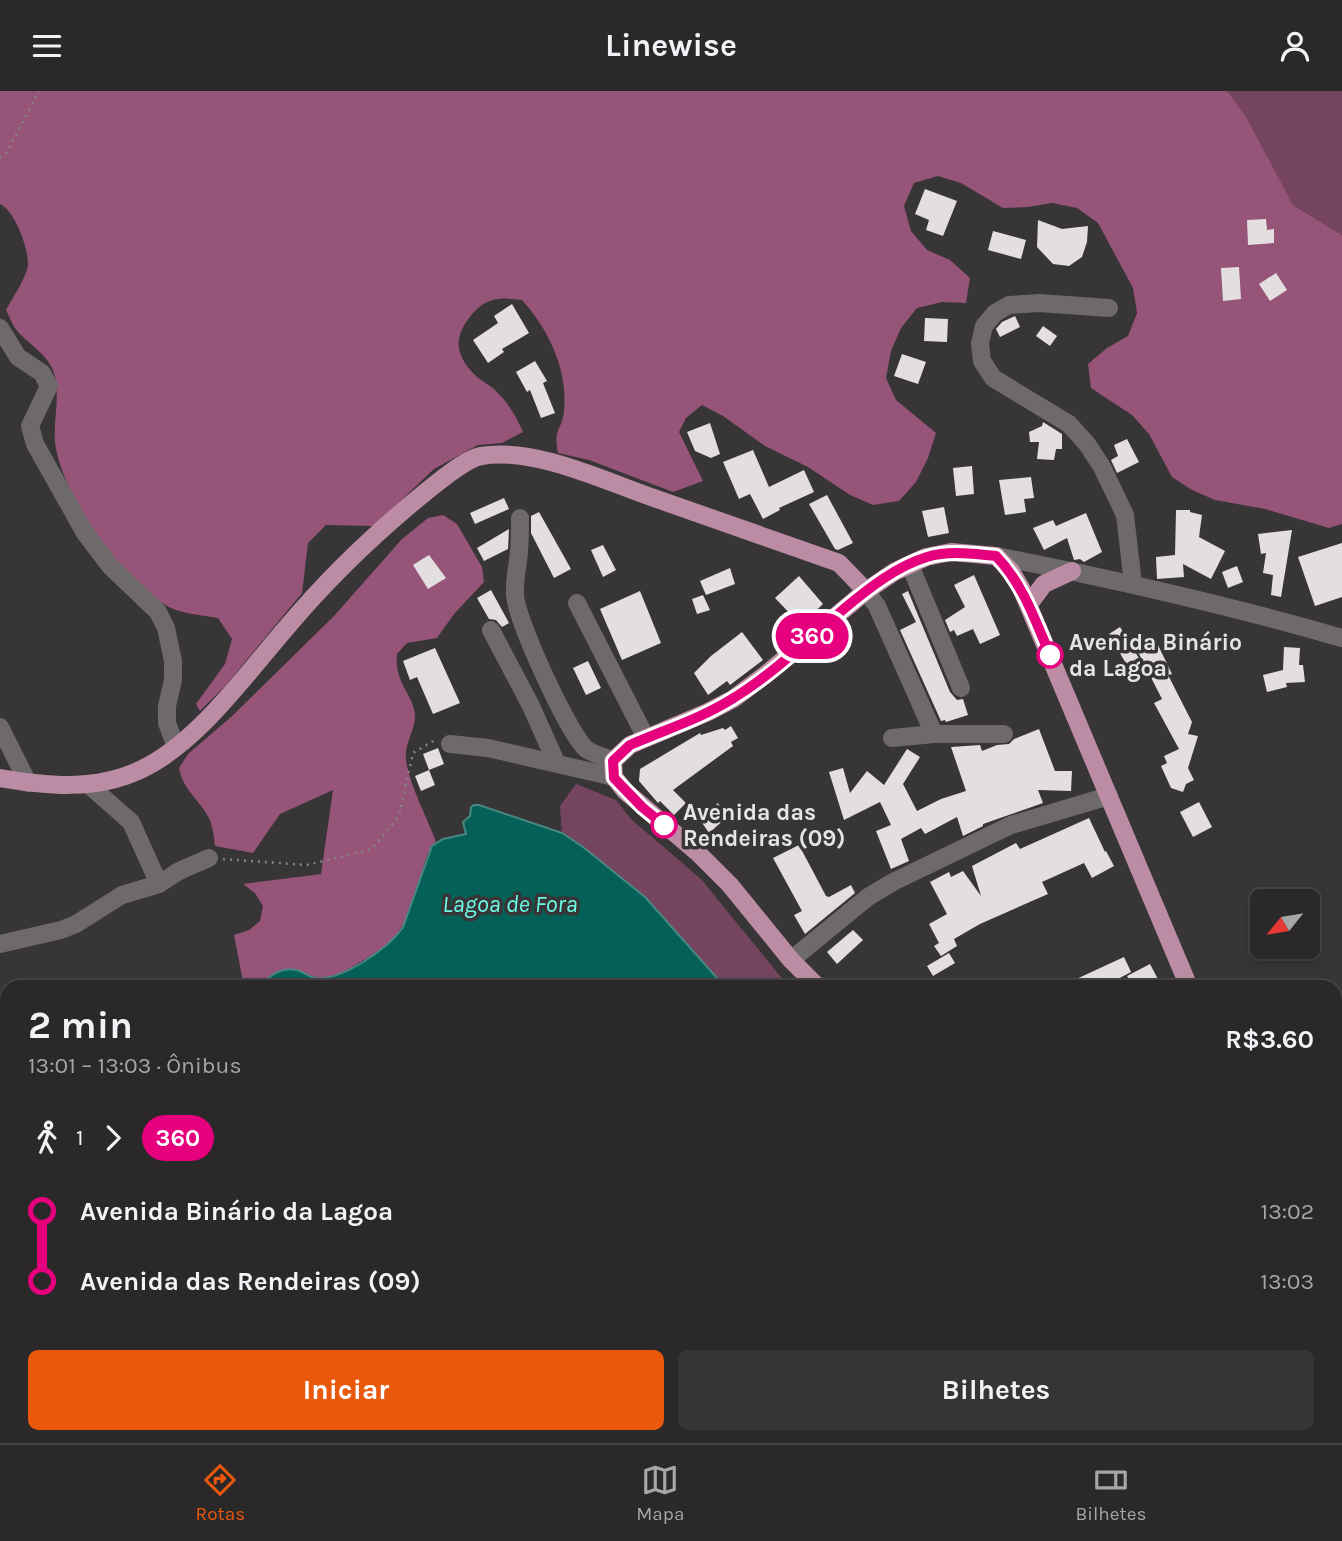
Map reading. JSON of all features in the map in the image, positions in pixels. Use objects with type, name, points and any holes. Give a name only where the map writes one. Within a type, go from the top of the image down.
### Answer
[{"type":"main road","points":[[0,778],[56,786],[89,785],[139,771],[161,759],[238,685],[289,624],[376,533],[441,480],[477,456],[513,454],[574,471],[839,563],[866,591]]},
{"type":"main road","points":[[811,980],[791,960],[730,885],[698,853],[642,807],[613,769],[630,745],[733,699],[866,591],[926,557],[951,552],[996,556],[1011,571],[1029,604],[1186,980]]},
{"type":"main road","points":[[1029,604],[1044,584],[1072,571]]},
{"type":"street","points":[[1110,308],[1039,303],[1009,305],[995,313],[984,326],[979,343],[982,361],[993,378],[1069,423],[1102,467],[1125,515],[1133,584]]},
{"type":"street","points":[[0,328],[18,357],[42,373],[49,386],[30,426],[35,444],[85,533],[110,566],[158,612],[166,628],[173,661],[167,723],[176,747]]},
{"type":"street","points":[[520,518],[520,549],[515,577],[518,614],[578,740],[586,750],[613,769]]},
{"type":"street","points":[[996,556],[1133,584],[1254,613],[1342,638]]},
{"type":"street","points":[[910,565],[961,688]]},
{"type":"street","points":[[866,591],[877,606],[934,734]]},
{"type":"street","points":[[577,603],[646,738]]},
{"type":"street","points":[[491,630],[531,706],[556,762]]},
{"type":"street","points":[[0,727],[28,783]]},
{"type":"street","points":[[892,738],[934,734],[1003,734]]},
{"type":"street","points":[[450,744],[613,769]]},
{"type":"street","points":[[89,785],[131,822],[159,884]]},
{"type":"street","points":[[791,960],[868,897],[893,882],[1011,825],[1109,796]]},
{"type":"street","points":[[0,944],[61,930],[88,917],[122,895],[159,884],[179,871],[209,858]]},
{"type":"path","points":[[0,157],[7,152],[39,91]]},
{"type":"path","points":[[209,858],[307,865],[372,849],[399,816],[413,753],[429,742],[446,736],[450,744]]},
{"type":"shaded area","points":[[0,91],[1227,91],[1246,117],[1293,205],[1342,235],[1342,524],[1329,528],[1265,509],[1215,500],[1172,477],[1149,434],[1132,415],[1091,388],[1088,364],[1107,348],[1128,336],[1137,313],[1133,288],[1098,223],[1077,208],[1052,203],[1003,208],[961,183],[938,176],[914,183],[904,206],[911,231],[927,250],[950,260],[970,278],[966,303],[942,302],[917,308],[901,328],[891,351],[886,378],[896,400],[936,433],[916,482],[899,501],[873,505],[850,495],[808,467],[765,446],[723,416],[702,405],[686,418],[679,432],[703,481],[673,492],[589,460],[558,453],[557,434],[563,418],[564,396],[555,351],[541,324],[522,300],[493,300],[481,306],[469,318],[461,333],[459,347],[469,368],[505,401],[523,432],[502,443],[478,445],[434,469],[374,526],[326,525],[308,543],[302,593],[226,685],[200,711],[196,704],[225,664],[232,639],[218,618],[173,609],[149,594],[131,577],[96,533],[68,485],[59,462],[55,442],[57,395],[52,368],[41,353],[17,331],[6,310],[23,280],[28,263],[25,244],[16,224],[6,208],[0,204]]},
{"type":"shaded area","points":[[1227,91],[1342,91],[1342,235],[1293,205]]},
{"type":"shaded area","points":[[443,515],[457,524],[482,567],[484,582],[454,614],[437,638],[407,643],[397,654],[398,673],[415,716],[406,759],[414,789],[436,842],[426,858],[407,916],[388,943],[341,973],[322,978],[287,970],[264,980],[243,980],[234,935],[249,930],[260,921],[263,906],[255,893],[243,884],[321,874],[333,790],[280,814],[253,853],[215,846],[209,818],[184,782],[179,768],[188,754],[231,717],[334,616],[402,539],[428,518]]},
{"type":"shaded area","points":[[576,784],[616,800],[631,819],[701,879],[783,980],[719,980],[629,885],[562,833],[560,806]]},
{"type":"water","name":"Lagoa de Fora","points":[[479,805],[562,833],[583,847],[645,897],[719,980],[267,980],[290,969],[311,977],[326,978],[351,969],[387,944],[403,927],[432,846],[443,839],[466,834],[463,822],[470,816],[471,807]]},
{"type":"building","points":[[925,189],[957,201],[943,236],[926,230],[929,220],[915,214]]},
{"type":"building","points":[[1266,219],[1267,230],[1274,229],[1274,243],[1248,245],[1247,220]]},
{"type":"building","points":[[1038,220],[1062,229],[1088,226],[1082,257],[1069,266],[1053,264],[1037,247]]},
{"type":"building","points":[[993,231],[1026,240],[1021,259],[988,250]]},
{"type":"building","points":[[1239,267],[1241,299],[1223,301],[1221,268]]},
{"type":"building","points":[[1276,273],[1287,290],[1270,301],[1259,284]]},
{"type":"building","points":[[512,304],[529,333],[502,349],[504,352],[488,363],[473,340],[498,323],[494,316]]},
{"type":"building","points":[[1015,316],[1020,327],[1000,337],[996,329],[1002,322]]},
{"type":"building","points":[[925,318],[948,319],[947,342],[924,341]]},
{"type":"building","points":[[1043,326],[1057,336],[1050,346],[1036,336]]},
{"type":"building","points":[[902,354],[926,362],[918,384],[894,376]]},
{"type":"building","points":[[535,361],[547,381],[543,383],[555,413],[541,418],[530,390],[527,392],[516,372]]},
{"type":"building","points":[[1043,422],[1062,434],[1062,449],[1056,449],[1054,460],[1037,459],[1039,442],[1030,442],[1029,432],[1042,426]]},
{"type":"building","points":[[710,423],[720,454],[711,458],[695,451],[687,432]]},
{"type":"building","points":[[1127,439],[1139,462],[1117,473],[1111,460],[1118,456],[1114,445]]},
{"type":"building","points":[[753,450],[769,487],[804,470],[814,492],[779,508],[780,510],[763,519],[750,494],[739,499],[723,462]]},
{"type":"building","points":[[972,466],[974,494],[956,496],[953,468]]},
{"type":"building","points":[[1031,477],[1034,498],[1024,499],[1026,512],[1005,515],[999,480]]},
{"type":"building","points":[[827,495],[853,543],[838,550],[809,504]]},
{"type":"building","points":[[504,498],[509,509],[475,524],[470,513]]},
{"type":"building","points":[[944,507],[949,533],[928,537],[922,511]]},
{"type":"building","points":[[1176,510],[1190,510],[1202,515],[1199,537],[1225,551],[1211,579],[1183,564],[1184,577],[1157,579],[1156,557],[1175,555]]},
{"type":"building","points":[[539,512],[571,569],[554,578],[531,533],[531,516]]},
{"type":"building","points":[[1086,513],[1102,552],[1084,562],[1080,559],[1074,560],[1067,538],[1044,550],[1033,528],[1053,520],[1056,526]]},
{"type":"building","points":[[509,529],[508,549],[484,561],[477,548]]},
{"type":"building","points":[[1292,530],[1281,597],[1271,595],[1273,575],[1263,573],[1266,553],[1261,554],[1258,534]]},
{"type":"building","points":[[1342,543],[1342,597],[1315,606],[1298,557]]},
{"type":"building","points":[[603,545],[616,570],[603,577],[591,550]]},
{"type":"building","points":[[429,555],[446,578],[428,589],[413,565]]},
{"type":"building","points":[[1237,566],[1243,582],[1228,588],[1222,572]]},
{"type":"building","points":[[730,568],[735,584],[706,595],[700,581]]},
{"type":"building","points":[[974,575],[1000,635],[980,644],[973,629],[957,636],[954,630],[950,632],[945,620],[965,607],[954,585]]},
{"type":"building","points":[[799,576],[823,604],[801,625],[775,598]]},
{"type":"building","points":[[491,590],[509,623],[502,627],[496,620],[489,619],[477,598]]},
{"type":"building","points":[[640,591],[661,643],[622,660],[600,609]]},
{"type":"building","points":[[908,591],[950,692],[957,700],[963,699],[968,715],[941,721],[900,630],[916,622],[902,594]]},
{"type":"building","points":[[703,595],[710,610],[697,614],[692,599]]},
{"type":"building","points":[[1120,627],[1140,660],[1128,667],[1109,634]]},
{"type":"building","points":[[742,632],[763,660],[730,685],[727,681],[708,695],[694,673]]},
{"type":"building","points":[[1157,643],[1172,674],[1168,675],[1192,722],[1188,734],[1198,736],[1188,768],[1194,780],[1186,784],[1183,792],[1171,788],[1161,766],[1167,763],[1164,756],[1179,749],[1154,703],[1162,699],[1138,652]]},
{"type":"building","points":[[1284,647],[1300,648],[1299,665],[1303,665],[1305,682],[1286,683],[1287,687],[1267,692],[1263,675],[1283,670]]},
{"type":"building","points":[[435,648],[460,703],[433,714],[417,677],[410,680],[403,661]]},
{"type":"building","points":[[588,661],[601,688],[586,695],[573,668]]},
{"type":"building","points":[[731,726],[738,738],[731,742],[733,746],[673,790],[686,803],[674,815],[660,801],[658,803],[639,781],[640,769],[700,733],[701,735],[723,728],[725,730]]},
{"type":"building","points":[[1039,729],[1055,771],[1072,771],[1071,791],[1038,790],[1043,803],[983,824],[963,836],[957,817],[925,834],[921,828],[901,839],[909,861],[891,869],[876,831],[891,825],[880,802],[844,820],[829,772],[843,768],[850,793],[867,771],[884,785],[907,749],[920,757],[903,784],[917,811],[966,791],[951,747],[980,745],[982,751],[1009,744],[1014,739]]},
{"type":"building","points":[[438,748],[444,764],[429,770],[423,754]]},
{"type":"building","points":[[429,770],[435,785],[421,791],[415,776]]},
{"type":"building","points":[[1199,802],[1212,827],[1193,837],[1180,812]]},
{"type":"building","points":[[718,803],[726,818],[709,833],[696,814],[705,807],[708,811]]},
{"type":"building","points":[[1089,818],[1114,866],[1092,878],[1084,863],[1042,882],[1048,894],[980,924],[954,939],[957,946],[941,956],[934,946],[939,943],[929,924],[947,914],[930,882],[949,872],[951,877],[963,871],[981,896],[972,866],[1016,843],[1020,849]]},
{"type":"building","points":[[799,845],[826,896],[829,897],[851,885],[855,893],[805,934],[794,915],[802,911],[773,858]]},
{"type":"building","points":[[853,930],[863,940],[837,964],[827,952]]},
{"type":"building","points":[[949,953],[955,963],[933,976],[927,966]]},
{"type":"building","points":[[1124,957],[1131,972],[1116,980],[1074,980]]},
{"type":"building","points":[[1150,964],[1158,980],[1129,980],[1127,976]]},
{"type":"bus line","name":"360","points":[[664,825],[614,778],[613,761],[618,754],[630,745],[733,699],[866,591],[894,572],[926,557],[951,552],[996,556],[1011,571],[1021,588],[1050,655]]},
{"type":"place","name":"Avenida Binário da Lagoa","points":[[1050,655]]},
{"type":"place","name":"Avenida das Rendeiras (09)","points":[[664,825]]}]
